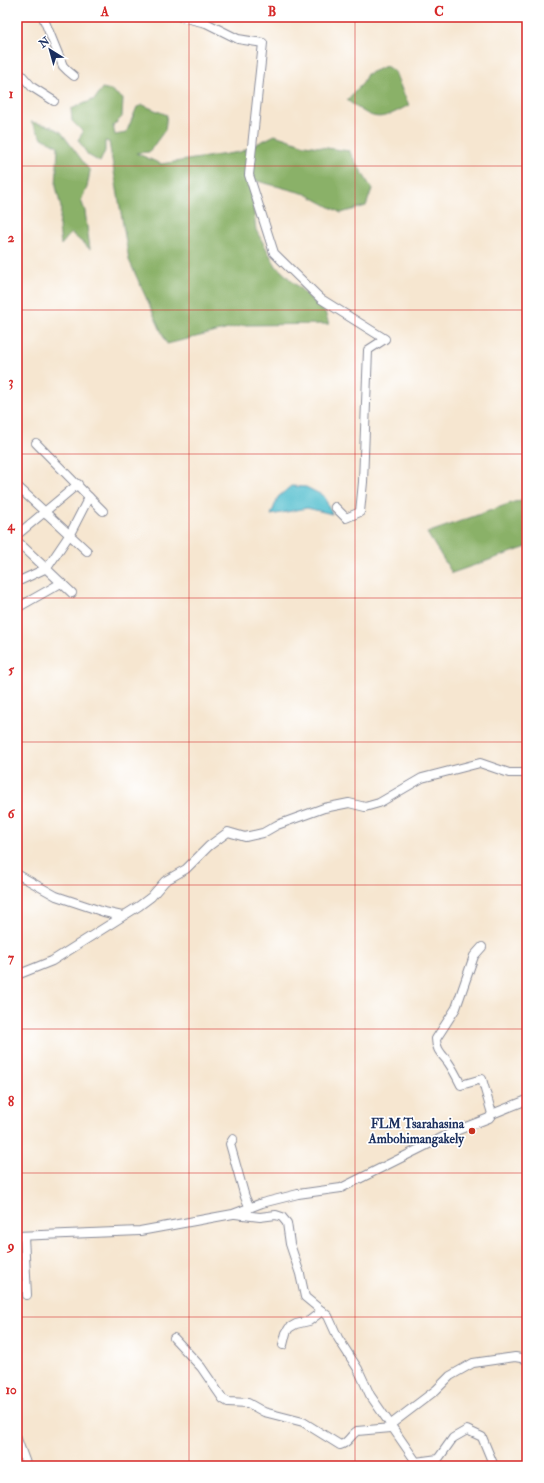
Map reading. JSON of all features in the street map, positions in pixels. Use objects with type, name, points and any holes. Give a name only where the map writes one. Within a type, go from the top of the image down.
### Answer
[{"type":"street","points":[[43,17],[63,66],[74,76]]},
{"type":"street","points":[[181,17],[206,23],[238,39],[263,43],[249,175],[274,253],[321,299],[385,339],[368,350],[363,482],[360,512],[346,518],[335,507]]},
{"type":"street","points":[[17,70],[32,87],[54,101]]},
{"type":"street","points":[[36,443],[104,512]]},
{"type":"street","points":[[17,535],[78,484]]},
{"type":"street","points":[[17,486],[87,551]]},
{"type":"street","points":[[17,582],[47,568],[70,534],[89,497]]},
{"type":"street","points":[[17,541],[72,593]]},
{"type":"street","points":[[17,608],[61,583]]},
{"type":"street","points":[[17,975],[52,961],[139,906],[166,881],[186,868],[209,846],[228,832],[245,836],[263,833],[277,824],[324,808],[349,803],[365,807],[379,803],[422,778],[480,763],[509,773],[527,773]]},
{"type":"street","points":[[17,874],[56,896],[98,910],[122,916]]},
{"type":"street","points":[[482,947],[474,956],[456,1008],[436,1039],[439,1052],[448,1062],[461,1085],[482,1079],[492,1114]]},
{"type":"street","points":[[27,1295],[20,1236],[140,1231],[233,1214],[262,1203],[298,1194],[341,1188],[453,1132],[489,1118],[492,1114],[527,1100]]},
{"type":"street","points":[[233,1139],[230,1144],[245,1197],[250,1208]]},
{"type":"street","points":[[233,1214],[260,1217],[276,1215],[282,1217],[287,1223],[290,1244],[300,1274],[305,1297],[328,1316],[338,1338],[358,1369],[370,1395],[417,1464],[438,1459],[453,1438],[467,1430],[482,1437],[494,1466]]},
{"type":"street","points":[[283,1345],[286,1333],[290,1328],[296,1324],[309,1320],[322,1311]]},
{"type":"street","points":[[174,1338],[201,1367],[224,1399],[228,1402],[248,1403],[264,1412],[303,1422],[340,1445],[345,1444],[354,1433],[358,1431],[391,1426],[436,1390],[450,1376],[473,1363],[515,1357],[527,1359]]},
{"type":"street","points":[[17,1439],[27,1466]]},
{"type":"green space","points":[[386,66],[395,72],[409,105],[399,111],[377,117],[364,112],[347,100],[362,84],[367,74]]},
{"type":"green space","points":[[102,88],[111,90],[123,99],[122,117],[113,126],[115,135],[126,133],[137,107],[143,105],[167,115],[165,130],[149,152],[136,153],[161,164],[240,152],[275,135],[305,145],[349,151],[372,189],[366,206],[341,213],[306,194],[250,179],[256,230],[276,266],[325,312],[329,324],[245,325],[167,344],[129,260],[109,142],[105,141],[105,151],[100,162],[88,155],[78,140],[83,132],[72,121],[71,109],[95,99]]},
{"type":"green space","points":[[31,122],[50,126],[61,132],[90,171],[87,188],[81,200],[85,211],[90,249],[71,233],[61,245],[59,227],[61,208],[56,186],[58,146],[42,138]]},
{"type":"green space","points":[[527,500],[527,547],[452,573],[427,533],[514,502]]},
{"type":"water","points":[[291,486],[306,487],[324,496],[332,514],[307,508],[271,515],[278,497]]},
{"type":"place","name":"FLM Tsarahasina Ambohimangakely","points":[[472,1131]]}]
